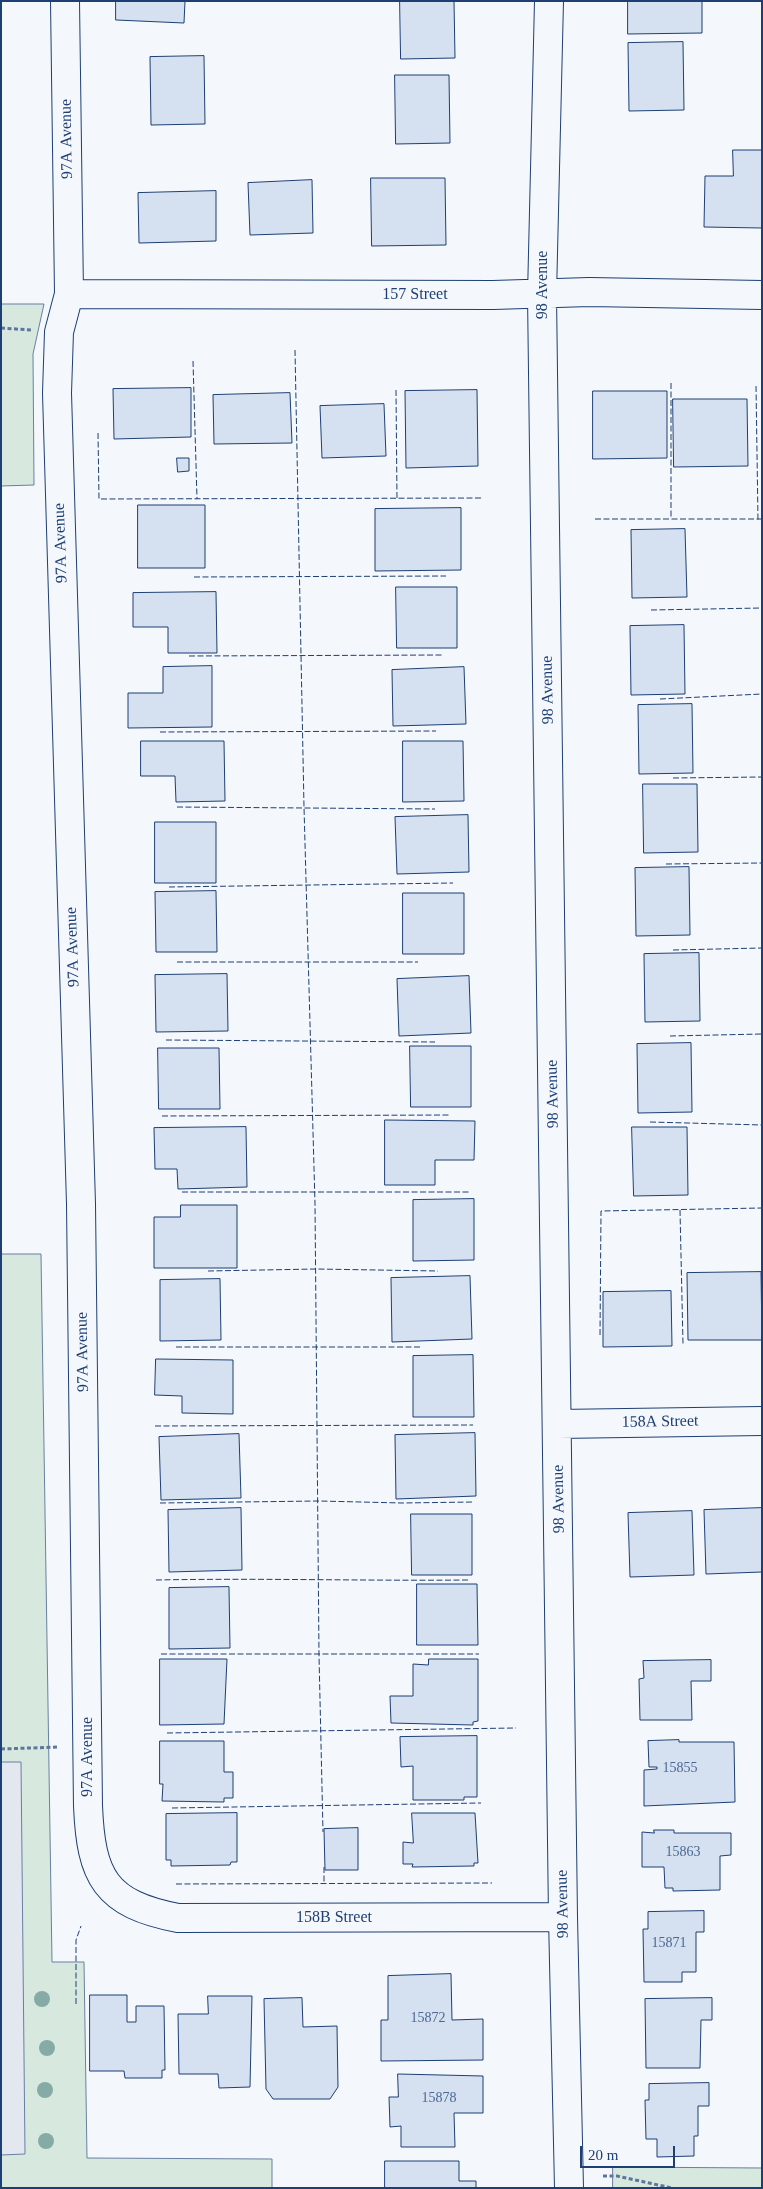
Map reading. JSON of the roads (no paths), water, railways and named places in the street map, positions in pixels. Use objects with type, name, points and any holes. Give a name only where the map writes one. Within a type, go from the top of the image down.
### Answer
[{"type":"street","name":"97A Avenue","points":[[65,1],[69,294],[59,332],[57,393],[81,1204],[88,1806],[89,1832],[95,1864],[112,1889]]},
{"type":"street","name":"98 Avenue","points":[[549,1],[542,295],[563,1917],[569,2188]]},
{"type":"street","name":"157 Street","points":[[69,294],[542,295],[589,292],[762,295]]},
{"type":"street","name":"158A Street","points":[[558,1424],[762,1421]]},
{"type":"street","name":"158B Street","points":[[112,1889],[137,1908],[178,1918],[563,1917]]}]
